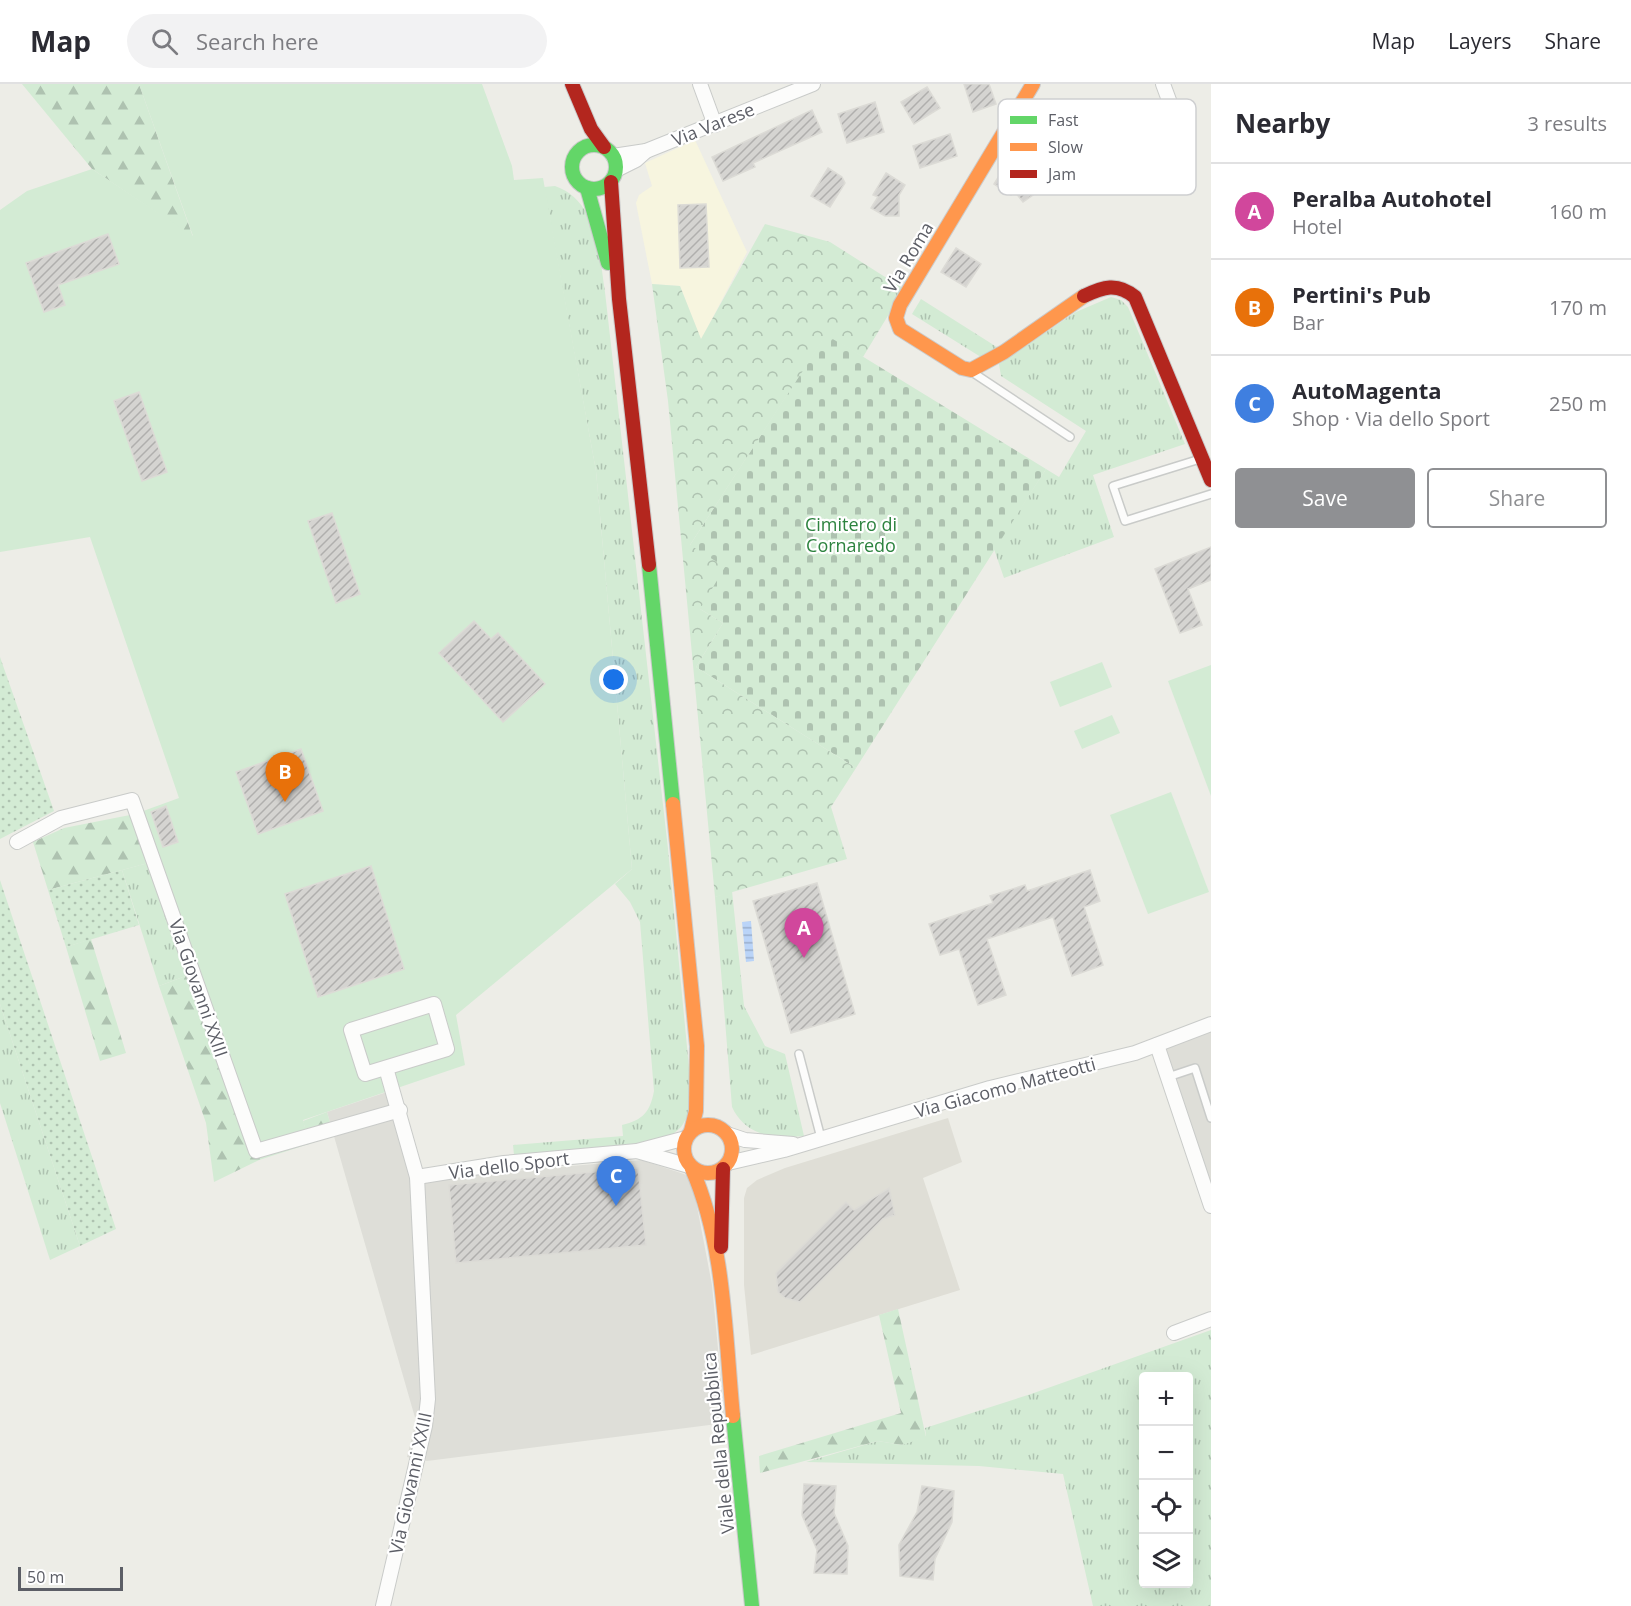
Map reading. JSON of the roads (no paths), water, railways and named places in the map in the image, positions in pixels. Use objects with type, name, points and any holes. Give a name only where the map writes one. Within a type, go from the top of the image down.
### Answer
[{"type":"street","points":[[572,84],[579,152]]},
{"type":"street","points":[[572,84],[591,129],[608,152],[614,176],[619,299],[631,390],[697,1046],[696,1111],[683,1152],[691,1167],[708,1174],[726,1166],[733,1148],[711,1106],[697,1046]]},
{"type":"street","points":[[700,84],[715,125]]},
{"type":"street","name":"Via Varese","points":[[608,152],[646,151],[813,84]]},
{"type":"street","points":[[1163,84],[1169,99]]},
{"type":"street","name":"Via Roma","points":[[971,370],[962,368],[900,329],[894,315],[998,141]]},
{"type":"street","points":[[608,152],[591,146],[579,152],[574,157],[572,172],[575,179],[586,188],[619,299]]},
{"type":"street","name":"Via Varese","points":[[614,176],[646,151]]},
{"type":"street","points":[[586,188],[600,189],[614,176]]},
{"type":"street","points":[[971,370],[1087,296],[1114,286],[1127,290],[1135,297],[1211,480]]},
{"type":"street","name":"Via Giovanni XXIII","points":[[17,842],[61,818],[132,800],[256,1151],[400,1110]]},
{"type":"street","points":[[434,1004],[447,1049],[386,1068],[365,1074],[351,1030],[434,1004]]},
{"type":"street","name":"Via Giacomo Matteotti","points":[[726,1166],[990,1088],[1135,1053],[1211,1024]]},
{"type":"street","points":[[1156,1045],[1211,1206]]},
{"type":"street","name":"Via Giovanni XXIII","points":[[383,1606],[425,1426],[428,1399],[417,1177],[400,1110],[386,1068]]},
{"type":"street","points":[[689,1135],[706,1125],[724,1131]]},
{"type":"street","name":"Via Giacomo Matteotti","points":[[724,1131],[745,1140],[798,1144]]},
{"type":"street","name":"Via dello Sport","points":[[417,1177],[504,1163],[638,1151],[689,1135]]},
{"type":"street","name":"Via dello Sport","points":[[638,1151],[691,1167]]},
{"type":"street","name":"Viale della Repubblica","points":[[719,1277],[726,1166]]},
{"type":"street","name":"Viale della Repubblica","points":[[691,1167],[704,1196],[719,1277],[752,1606]]},
{"type":"street","points":[[1174,1333],[1211,1320]]},
{"type":"lane","name":"Via Roma","points":[[971,370],[974,375],[1070,437]]},
{"type":"lane","points":[[1203,458],[1113,486],[1125,521],[1211,494]]},
{"type":"lane","points":[[799,1054],[821,1138]]},
{"type":"lane","points":[[1168,1077],[1195,1068],[1211,1118]]},
{"type":"water","points":[[751,921],[754,961],[746,962],[742,922]]},
{"type":"place","name":"Pertini's Pub","points":[[285,802]]},
{"type":"place","name":"Peralba Autohotel","points":[[804,958]]},
{"type":"place","name":"AutoMagenta","points":[[616,1206]]},
{"type":"park label","name":"Cimitero di Cornaredo","points":[[851,534]]}]
